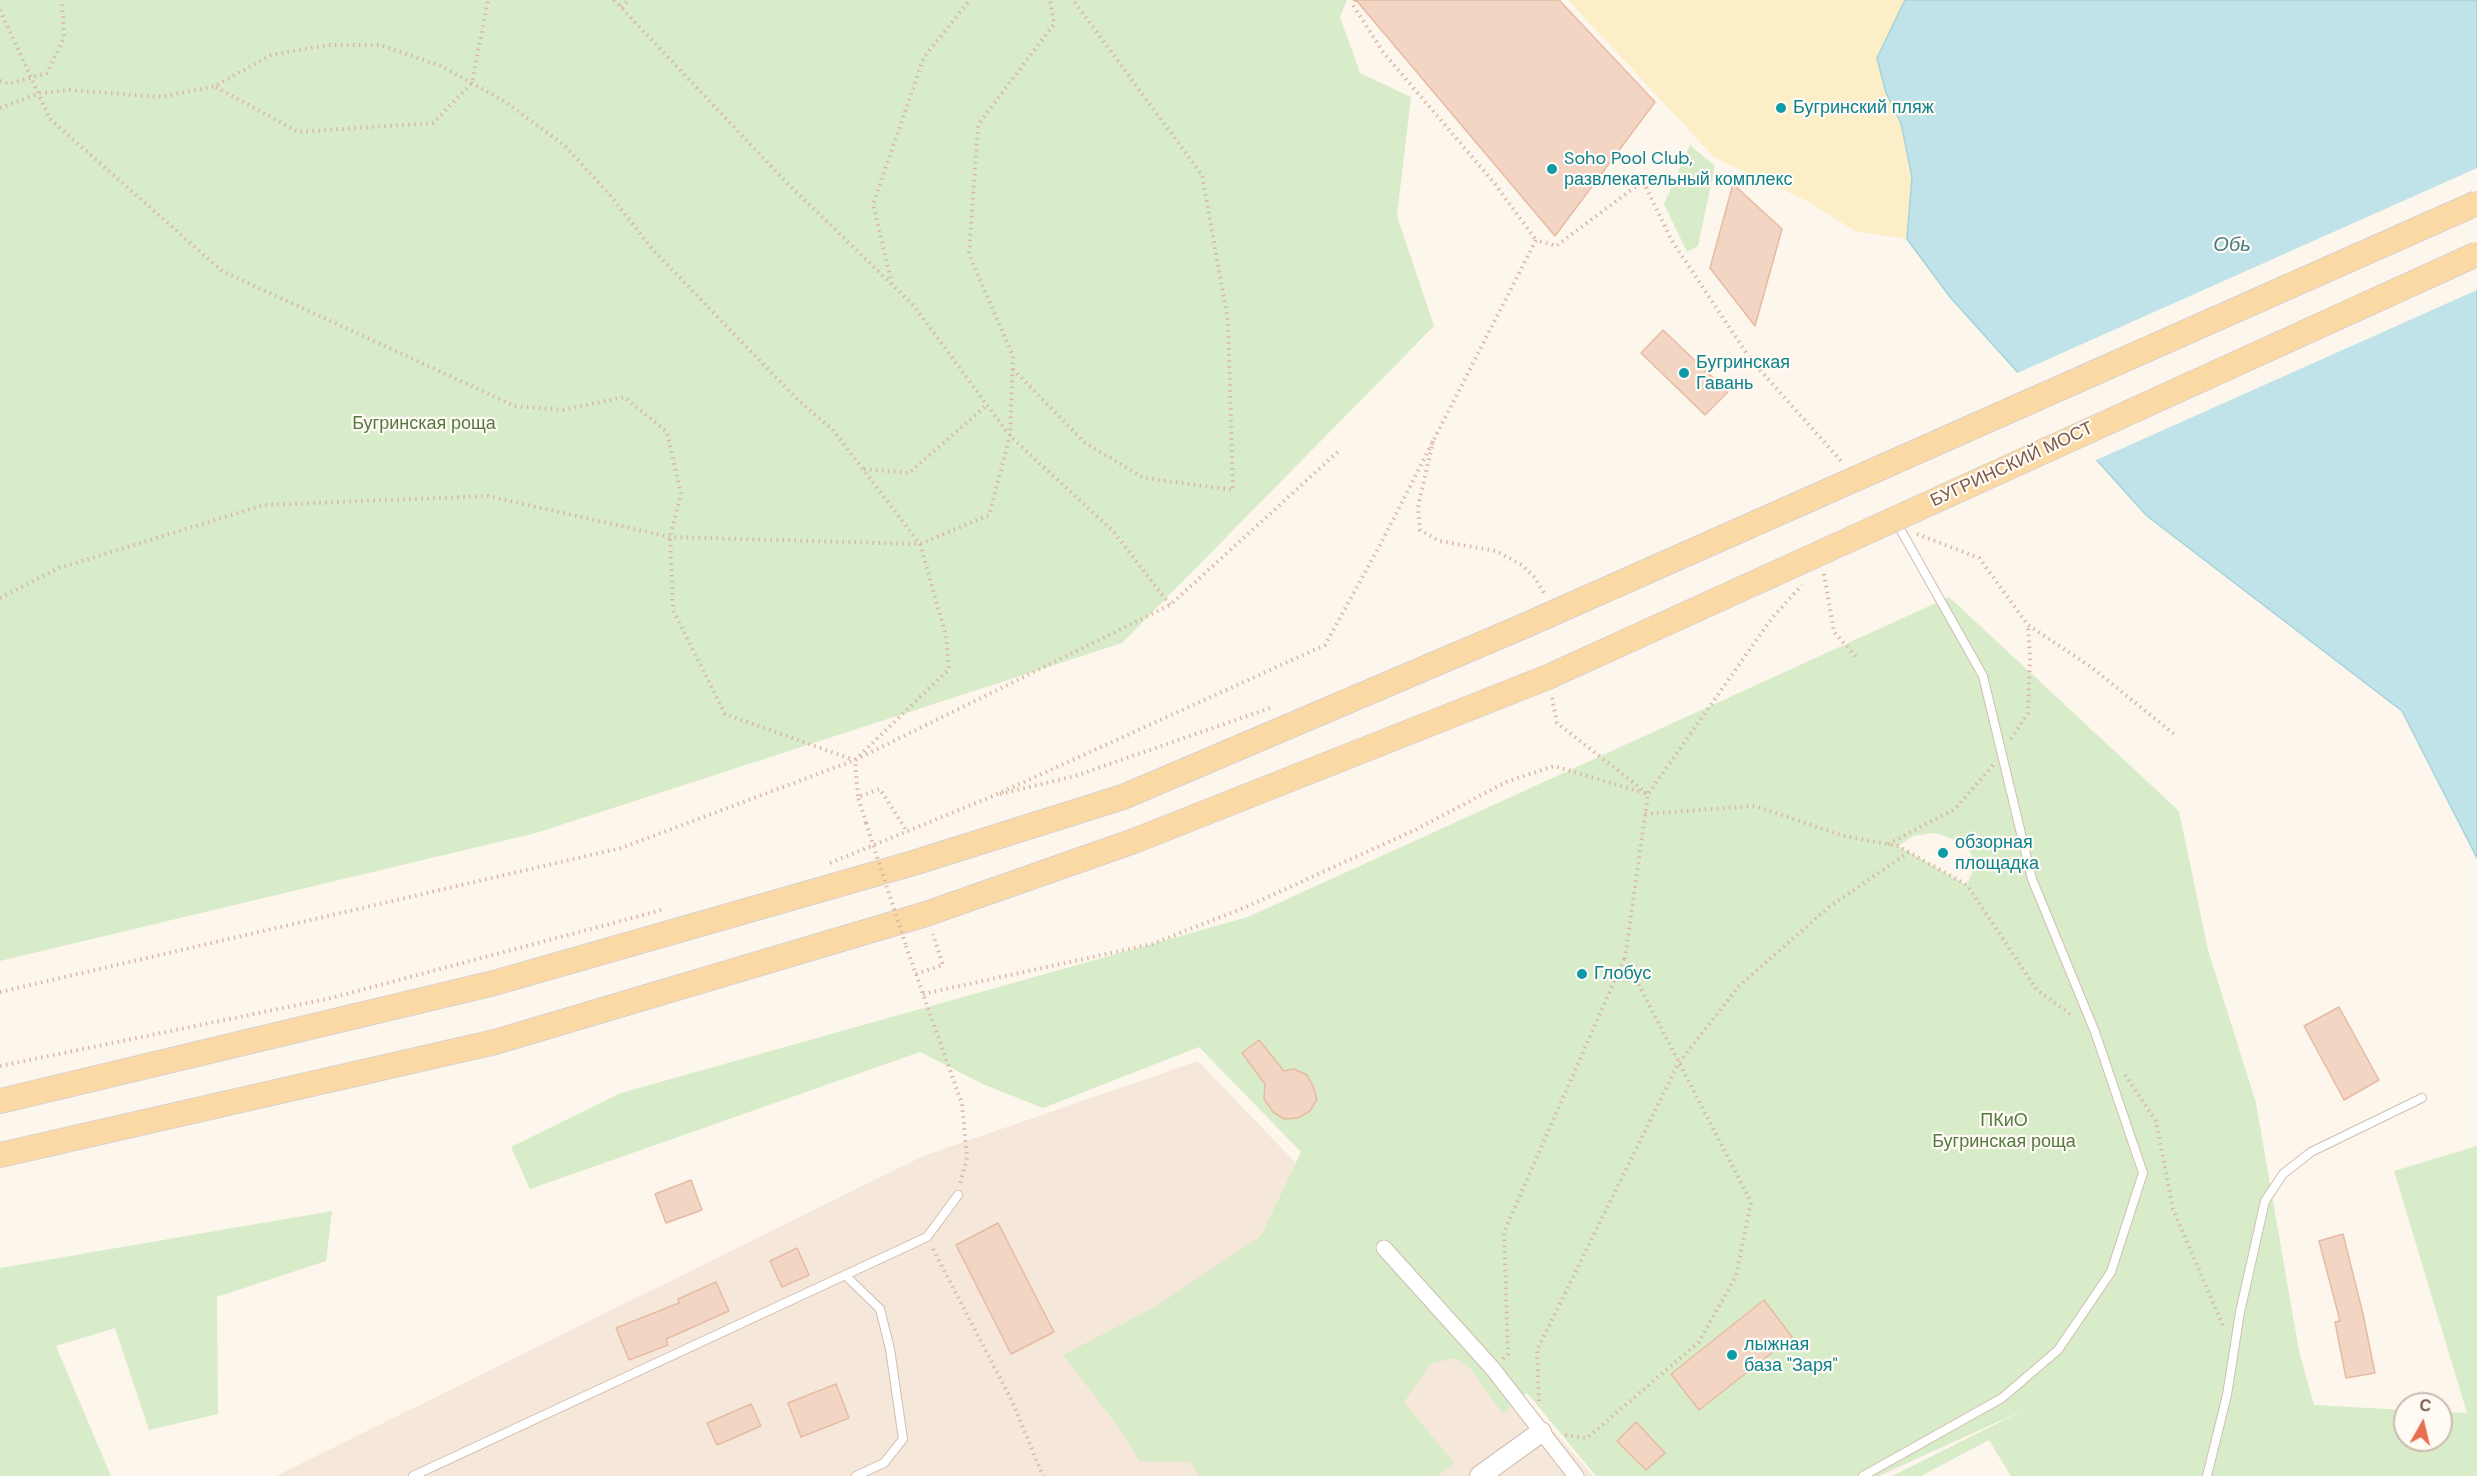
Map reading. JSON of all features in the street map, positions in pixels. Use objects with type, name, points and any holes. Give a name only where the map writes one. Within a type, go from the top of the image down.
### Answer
[{"type":"main road","points":[[0,1101],[495,983],[910,864],[1122,796],[1524,626],[2477,203]]},
{"type":"main road","name":"БУГРИНСКИЙ МОСТ","points":[[0,1155],[495,1042],[926,914],[1134,842],[1548,677],[2477,254]]},
{"type":"street","points":[[1384,1248],[1493,1369],[1576,1476]]},
{"type":"street","points":[[1480,1476],[1541,1432]]},
{"type":"lane","points":[[1863,1476],[2002,1398],[2058,1350],[2111,1272],[2143,1173],[2095,1032],[2031,879],[1983,676],[1899,527]]},
{"type":"lane","points":[[2207,1476],[2227,1395],[2240,1312],[2265,1201],[2283,1174],[2311,1152],[2422,1098]]},
{"type":"lane","points":[[413,1476],[927,1238],[958,1195]]},
{"type":"lane","points":[[845,1275],[880,1309],[890,1349],[903,1439],[884,1463],[856,1476]]},
{"type":"path","points":[[0,81],[9,84],[47,73],[64,38],[62,0]]},
{"type":"path","points":[[215,86],[298,132],[433,123],[472,83],[488,0]]},
{"type":"path","points":[[614,0],[785,181],[914,306],[1011,436],[1113,531],[1170,605]]},
{"type":"path","points":[[620,7],[629,0]]},
{"type":"path","points":[[892,285],[873,204],[924,57],[970,0]]},
{"type":"path","points":[[0,598],[59,568],[264,505],[488,496],[670,537],[920,544],[989,515],[1011,436],[1013,356],[969,254],[978,125],[1054,24],[1050,0]]},
{"type":"path","points":[[1013,369],[1084,442],[1144,478],[1233,490],[1228,321],[1202,175],[1073,0]]},
{"type":"path","points":[[1356,0],[1353,5],[1383,52],[1495,184],[1536,240],[1556,246],[1643,181],[1672,241],[1751,360],[1845,465]]},
{"type":"path","points":[[0,10],[50,119],[222,272],[515,406],[563,410],[624,397],[667,432],[681,494],[670,537],[673,610],[725,714],[855,760]]},
{"type":"path","points":[[0,108],[40,93],[70,90],[160,97],[215,86],[271,56],[327,45],[380,45],[441,66],[504,101],[564,145],[610,195],[654,251],[798,400],[833,430],[920,544],[946,636],[949,669],[855,760]]},
{"type":"path","points":[[820,867],[991,797],[1325,645],[1536,240]]},
{"type":"path","points":[[863,468],[909,474],[987,405]]},
{"type":"path","points":[[1436,433],[1418,507],[1420,530],[1438,541],[1496,551],[1522,565],[1534,577],[1550,601]]},
{"type":"path","points":[[0,992],[621,848],[855,760],[1170,605],[1341,449]]},
{"type":"path","points":[[1899,527],[1979,558],[2028,626],[2091,668],[2174,734]]},
{"type":"path","points":[[1822,564],[1834,632],[1856,657]]},
{"type":"path","points":[[1493,1369],[1508,1354],[1504,1232],[1625,958],[1648,794],[1772,618]]},
{"type":"path","points":[[1888,844],[1955,809],[2002,754],[2028,713],[2030,657],[2028,626]]},
{"type":"path","points":[[1548,677],[1557,723],[1648,794]]},
{"type":"path","points":[[991,797],[1075,776],[1283,704]]},
{"type":"path","points":[[855,760],[858,797],[866,823],[906,946],[962,1104],[967,1158],[958,1195]]},
{"type":"path","points":[[923,994],[1152,944],[1245,907],[1395,839],[1506,782],[1554,766],[1648,794]]},
{"type":"path","points":[[858,797],[880,789],[906,830]]},
{"type":"path","points":[[1645,814],[1755,806],[1844,836],[1898,846]]},
{"type":"path","points":[[1625,958],[1678,1064],[1750,1202],[1736,1276],[1699,1342],[1587,1438],[1541,1432],[1537,1350],[1678,1064],[1739,986],[1829,907],[1909,852]]},
{"type":"path","points":[[0,1066],[327,999],[672,908]]},
{"type":"path","points":[[916,974],[943,965],[926,914]]},
{"type":"path","points":[[927,1238],[1012,1401],[1043,1476]]},
{"type":"shaded area","points":[[1198,1061],[1561,1439],[1593,1476],[276,1476],[923,1156]]},
{"type":"green space","name":"Бугринская роща","points":[[0,0],[1347,0],[1340,17],[1360,73],[1411,97],[1397,216],[1434,326],[1122,643],[536,833],[0,961]]},
{"type":"green space","points":[[1690,145],[1715,166],[1698,246],[1687,252],[1664,204]]},
{"type":"green space","name":"ПКиО Бугринская роща","points":[[1949,597],[2179,811],[2208,950],[2256,1103],[2299,1351],[2314,1405],[2393,1409],[2393,1452],[2453,1452],[2453,1412],[2467,1413],[2394,1171],[2477,1146],[2477,1476],[2011,1476],[1989,1440],[1921,1476],[1892,1476],[2028,1408],[1879,1476],[1596,1476],[1527,1393],[1503,1414],[1469,1367],[1454,1358],[1430,1364],[1404,1402],[1454,1463],[1437,1476],[1200,1476],[1190,1462],[1139,1461],[1121,1430],[1063,1355],[1155,1307],[1261,1236],[1301,1152],[1199,1047],[1043,1108],[985,1085],[920,1052],[530,1189],[511,1147],[621,1093],[1248,917]],"holes":[[[1934,833],[1966,847],[1973,859],[1973,871],[1967,885],[1898,846],[1913,836]]]},
{"type":"green space","points":[[332,1211],[326,1261],[217,1297],[218,1414],[149,1430],[115,1328],[56,1346],[111,1476],[0,1476],[0,1268]]},
{"type":"sand","name":"Бугринский пляж","points":[[1568,0],[1905,0],[1877,58],[1886,93],[1901,123],[1912,177],[1907,239],[1855,231],[1807,201],[1714,157]]},
{"type":"water","name":"Обь","points":[[1905,0],[2477,0],[2477,858],[2402,711],[2147,516],[1950,297],[1907,239],[1912,177],[1901,123],[1886,93],[1877,58]]},
{"type":"pier","points":[[2477,168],[2477,290],[2094,461],[2015,374]]},
{"type":"building","name":"Soho Pool Club, развлекательный комплекс","points":[[1356,0],[1559,0],[1655,102],[1555,236]]},
{"type":"building","points":[[1733,184],[1782,229],[1755,326],[1710,268]]},
{"type":"building","name":"Бугринская Гавань","points":[[1663,330],[1728,392],[1705,415],[1641,353]]},
{"type":"building","points":[[2339,1007],[2379,1080],[2344,1100],[2304,1026]]},
{"type":"building","points":[[1259,1040],[1284,1071],[1294,1069],[1307,1075],[1317,1099],[1310,1111],[1298,1118],[1284,1119],[1273,1112],[1264,1099],[1265,1084],[1242,1053]]},
{"type":"building","points":[[691,1180],[702,1210],[666,1223],[655,1194]]},
{"type":"building","points":[[998,1223],[1054,1332],[1011,1354],[956,1245]]},
{"type":"building","points":[[2343,1234],[2375,1373],[2346,1378],[2335,1322],[2340,1321],[2319,1241]]},
{"type":"building","points":[[797,1248],[809,1275],[782,1287],[770,1261]]},
{"type":"building","points":[[716,1282],[729,1311],[666,1339],[668,1345],[629,1360],[616,1328],[679,1303],[678,1299]]},
{"type":"building","name":"лыжная база \"Заря\"","points":[[1764,1300],[1792,1337],[1699,1410],[1671,1374]]},
{"type":"building","points":[[836,1384],[849,1418],[801,1437],[788,1403]]},
{"type":"building","points":[[751,1404],[761,1426],[717,1445],[707,1423]]},
{"type":"building","points":[[1636,1422],[1665,1453],[1646,1470],[1617,1441]]},
{"type":"place","name":"Бугринский пляж","points":[[1781,108]]},
{"type":"place","name":"Soho Pool Club, развлекательный комплекс","points":[[1552,169]]},
{"type":"place","name":"Бугринская Гавань","points":[[1684,373]]},
{"type":"place","name":"обзорная площадка","points":[[1943,853]]},
{"type":"place","name":"Глобус","points":[[1582,974]]},
{"type":"place","name":"лыжная база \"Заря\"","points":[[1732,1355]]}]
